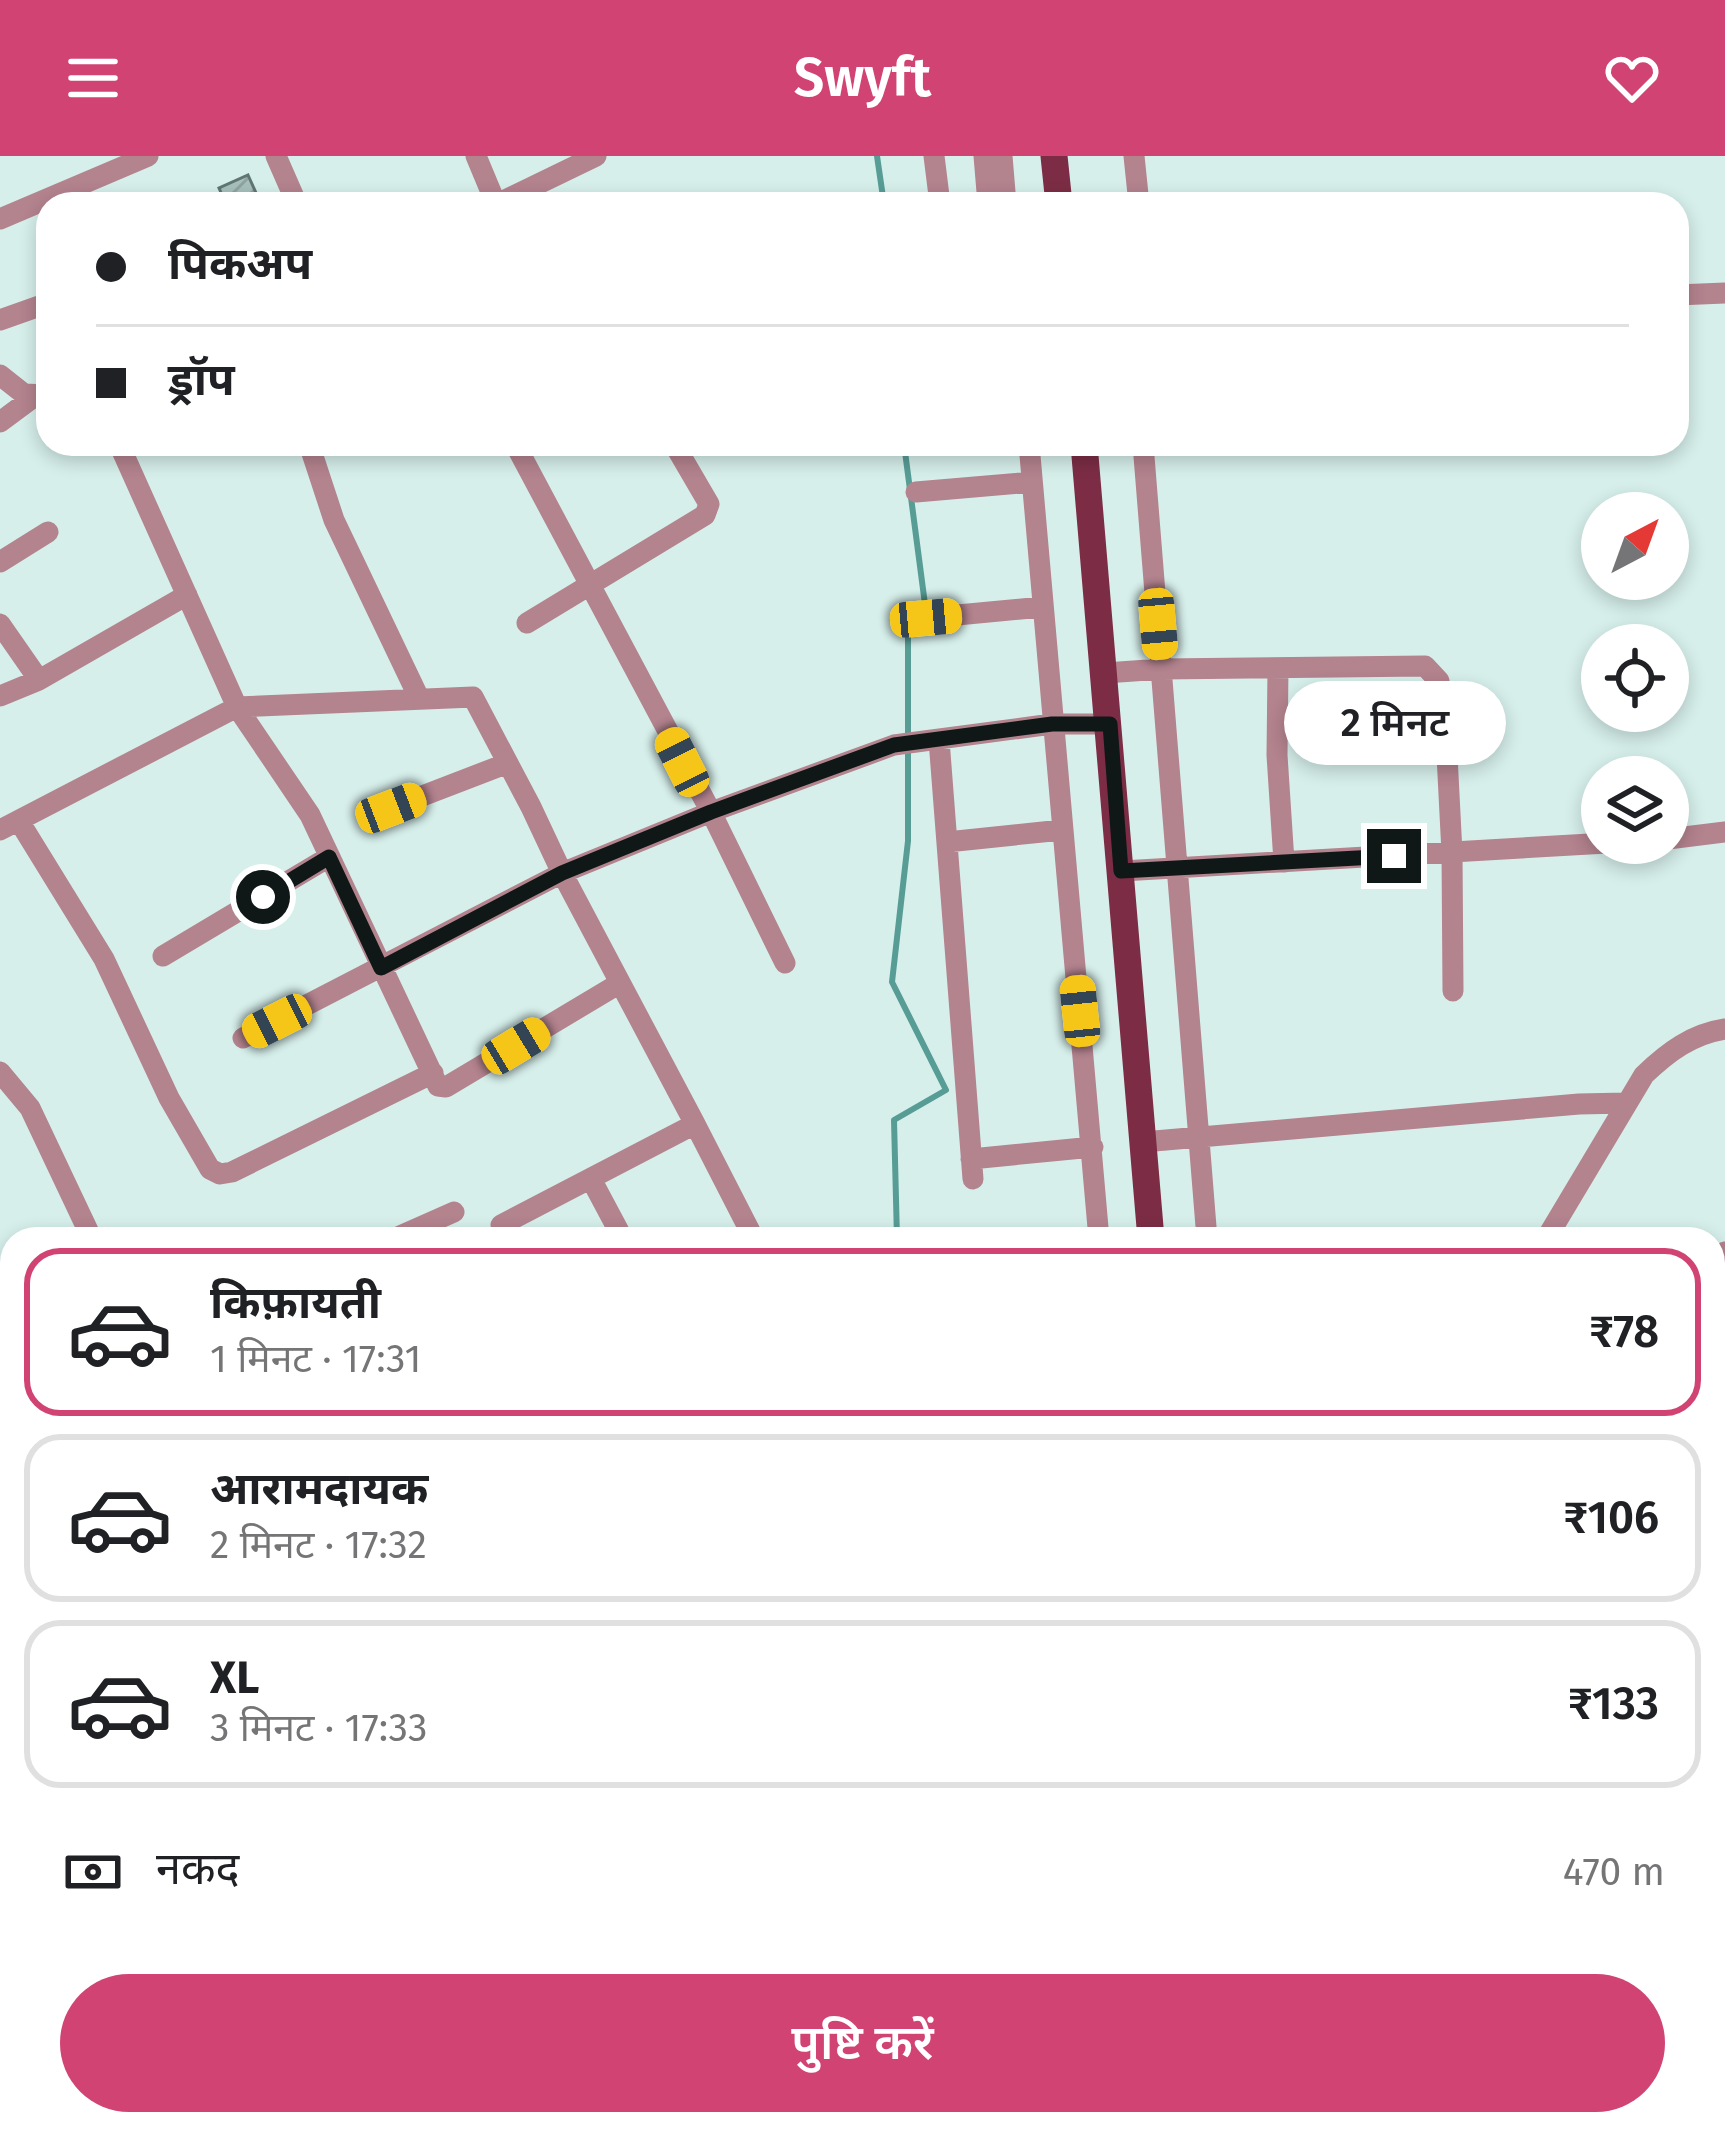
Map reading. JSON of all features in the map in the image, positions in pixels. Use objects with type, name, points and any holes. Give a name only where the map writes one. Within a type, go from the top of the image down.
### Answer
[{"type":"main road","points":[[1054,156],[1058,192]]},
{"type":"main road","points":[[1085,456],[1150,1227]]},
{"type":"street","points":[[63,192],[148,156]]},
{"type":"street","points":[[275,156],[291,192]]},
{"type":"street","points":[[476,156],[491,192]]},
{"type":"street","points":[[521,192],[596,156]]},
{"type":"street","points":[[934,156],[938,192]]},
{"type":"street","points":[[984,156],[987,192]]},
{"type":"street","points":[[1002,156],[1005,192]]},
{"type":"street","points":[[1134,156],[1138,192]]},
{"type":"street","points":[[0,219],[36,204]]},
{"type":"street","points":[[1689,294],[1725,293]]},
{"type":"street","points":[[0,320],[36,307]]},
{"type":"street","points":[[0,375],[25,394],[36,395]]},
{"type":"street","points":[[0,422],[36,399]]},
{"type":"street","points":[[124,456],[238,707],[310,815],[438,1086],[446,1087],[620,983]]},
{"type":"street","points":[[313,456],[334,520],[419,698]]},
{"type":"street","points":[[521,456],[711,812],[785,963]]},
{"type":"street","points":[[526,623],[709,510],[681,456]]},
{"type":"street","points":[[1030,456],[1099,1227]]},
{"type":"street","points":[[1144,456],[1206,1227]]},
{"type":"street","points":[[916,492],[1032,482]]},
{"type":"street","points":[[0,562],[48,532]]},
{"type":"street","points":[[0,696],[39,680],[187,595]]},
{"type":"street","points":[[926,618],[1042,607]]},
{"type":"street","points":[[0,624],[39,680]]},
{"type":"street","points":[[1105,673],[1425,666],[1438,681],[1445,716],[1453,991]]},
{"type":"street","points":[[1278,668],[1277,755],[1284,862]]},
{"type":"street","points":[[433,1073],[232,1172],[220,1174],[210,1169],[169,1098],[104,959],[9,826],[238,707],[473,697],[748,1227]]},
{"type":"street","points":[[243,1038],[562,873],[711,812],[904,743],[1052,724],[1110,724]]},
{"type":"street","points":[[939,740],[972,1169],[1093,1147]]},
{"type":"street","points":[[391,808],[508,763]]},
{"type":"street","points":[[946,842],[1062,830]]},
{"type":"street","points":[[1689,836],[1725,832]]},
{"type":"street","points":[[1121,871],[1581,845]]},
{"type":"street","points":[[163,956],[329,857]]},
{"type":"street","points":[[1553,1227],[1644,1075],[1689,1040],[1725,1029]]},
{"type":"street","points":[[0,1072],[30,1108],[86,1227]]},
{"type":"street","points":[[1143,1142],[1626,1103]]},
{"type":"street","points":[[501,1225],[695,1124]]},
{"type":"street","points":[[591,1179],[617,1227]]},
{"type":"street","points":[[420,1227],[454,1212]]},
{"type":"building","points":[[248,175],[256,192],[221,192],[219,188]]},
{"type":"waterway","points":[[877,156],[882,192]]},
{"type":"waterway","points":[[897,1227],[894,1120],[946,1090],[892,982],[908,841],[908,612],[926,612],[906,456]]},
{"type":"route","points":[[263,897],[329,857],[381,968],[562,873],[858,758],[914,741],[1052,724],[1110,724],[1121,871],[1394,856]]}]
